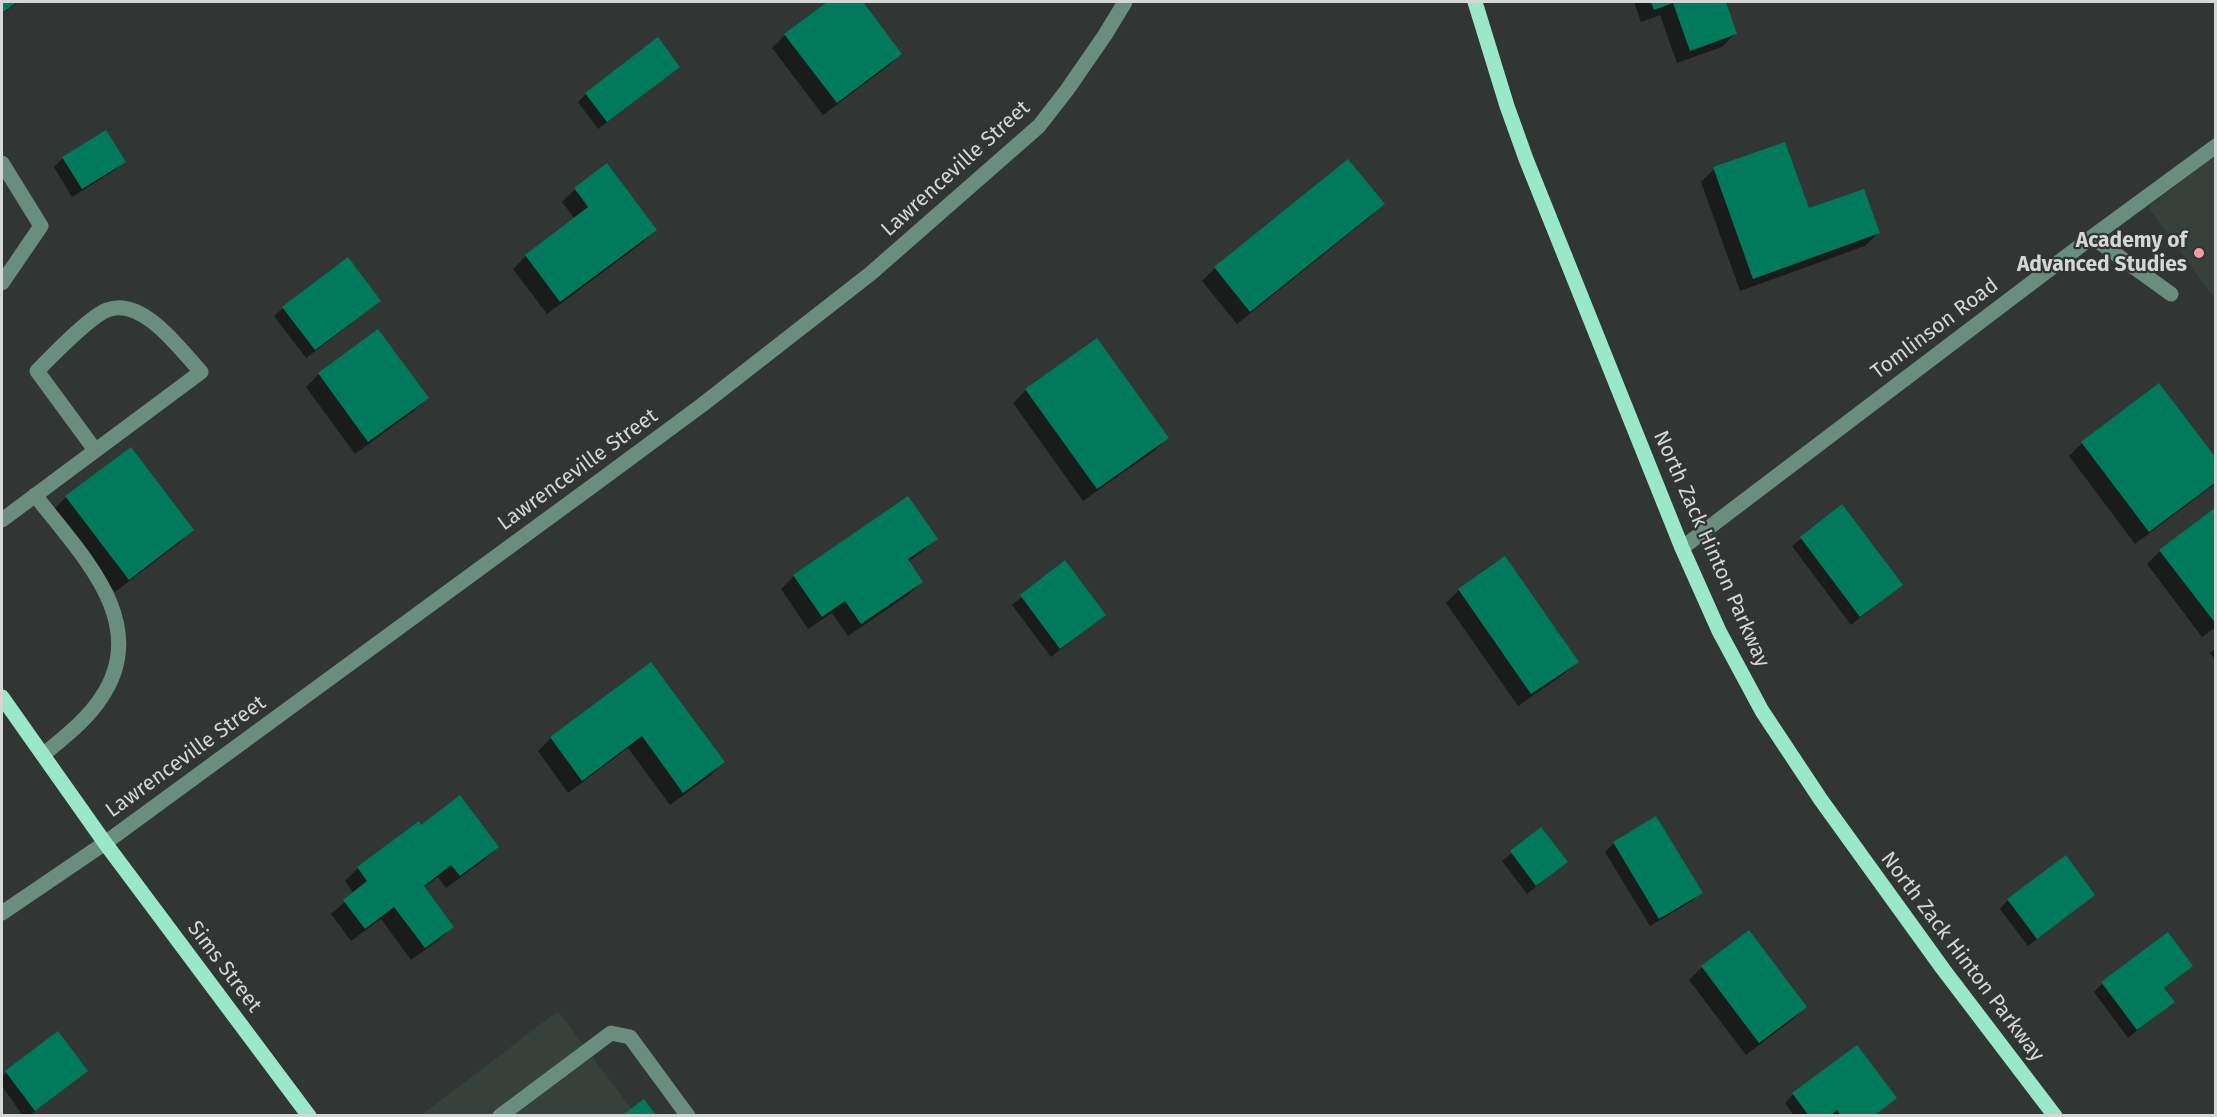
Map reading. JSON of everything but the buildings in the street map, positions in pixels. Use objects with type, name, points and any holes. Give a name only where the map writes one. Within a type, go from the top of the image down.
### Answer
[{"type":"main road","name":"North Zack Hinton Parkway","points":[[1475,2],[1526,159],[1682,548],[1719,631],[1762,711],[1821,800],[1943,969],[2055,1116]]},
{"type":"main road","name":"Sims Street","points":[[2,697],[105,843],[309,1116]]},
{"type":"street","name":"Lawrenceville Street","points":[[2,914],[105,843],[702,405],[870,274],[1039,126],[1099,44],[1125,2]]},
{"type":"street","name":"Tomlinson Road","points":[[1682,548],[2092,237],[2216,146]]},
{"type":"street","points":[[2,163],[41,225],[2,283]]},
{"type":"street","points":[[2092,237],[2171,294]]},
{"type":"street","points":[[2,520],[201,372],[175,342],[139,312],[125,307],[106,310],[85,326],[37,371],[95,450]]},
{"type":"street","points":[[35,495],[81,552],[101,584],[116,620],[120,645],[116,674],[101,699],[84,720],[43,755]]},
{"type":"street","points":[[500,1116],[611,1033],[630,1037],[688,1116]]},
{"type":"shaded area","name":"Academy of Advanced Studies","points":[[2215,156],[2215,299],[2148,207]]},
{"type":"shaded area","points":[[558,1011],[636,1115],[420,1116]]},
{"type":"place","name":"Academy of Advanced Studies","points":[[2199,253]]}]
